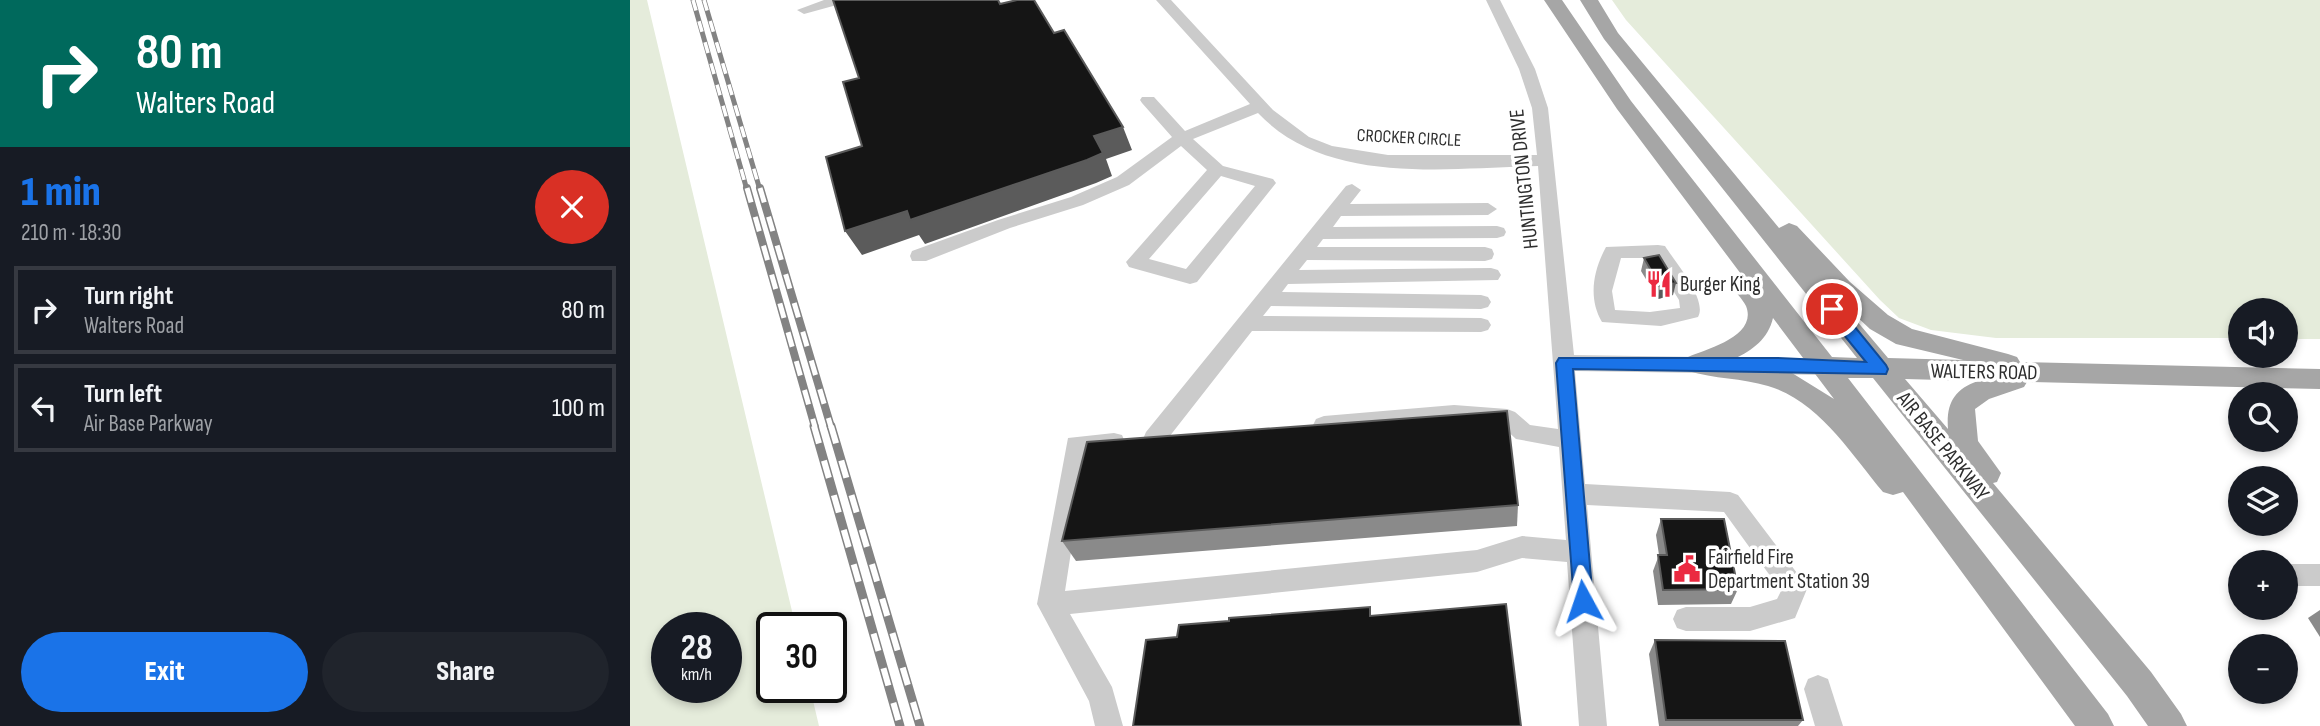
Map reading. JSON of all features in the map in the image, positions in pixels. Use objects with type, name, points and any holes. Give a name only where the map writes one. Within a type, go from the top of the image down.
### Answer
[{"type":"main road","points":[[1553,0],[1578,40],[1654,144],[1969,555],[2096,726]]},
{"type":"main road","name":"AIR BASE PARKWAY","points":[[1589,0],[1610,35],[1684,128],[2139,684],[2169,726]]},
{"type":"main road","points":[[1684,128],[1781,222],[1841,288],[1879,322],[1905,337],[1959,349],[2037,373]]},
{"type":"main road","points":[[1654,144],[1694,217],[1758,305],[1760,315],[1760,326],[1753,338],[1697,364]]},
{"type":"main road","points":[[1697,364],[1781,379],[1808,393],[1822,404],[1911,503],[1969,555]]},
{"type":"main road","name":"WALTERS ROAD","points":[[1825,367],[2320,379]]},
{"type":"main road","points":[[2037,373],[1980,391],[1962,404],[1960,429],[1968,450],[2103,614],[2139,684]]},
{"type":"street","points":[[804,10],[839,0]]},
{"type":"street","name":"CROCKER CIRCLE","points":[[1163,0],[1261,106],[1281,126],[1303,141],[1360,158],[1396,161],[1547,160]]},
{"type":"street","name":"HUNTINGTON DRIVE","points":[[1493,0],[1536,91],[1547,160],[1593,726]]},
{"type":"street","points":[[1148,100],[1182,138],[1217,170],[1267,183],[1190,277],[1136,262],[1217,170]]},
{"type":"street","points":[[919,256],[1004,224],[1077,201],[1123,181],[1182,138],[1261,106]]},
{"type":"street","points":[[1154,439],[1352,190]]},
{"type":"street","points":[[1336,209],[1488,209]]},
{"type":"street","points":[[1318,233],[1497,232]]},
{"type":"street","points":[[1658,251],[1689,299],[1691,312],[1678,318],[1609,317],[1603,308],[1600,291],[1613,252],[1658,251]]},
{"type":"street","points":[[1302,253],[1485,254]]},
{"type":"street","points":[[1283,277],[1491,275]]},
{"type":"street","points":[[1265,299],[1480,302]]},
{"type":"street","points":[[1246,323],[1481,325]]},
{"type":"street","name":"WALTERS ROAD","points":[[1564,363],[1825,367]]},
{"type":"street","points":[[1304,426],[1454,414],[1507,418],[1524,433],[1571,440]]},
{"type":"street","points":[[1109,726],[1102,697],[1050,604],[1076,445],[1182,436]]},
{"type":"street","points":[[1575,494],[1730,502],[1794,589],[1786,609],[1750,620],[1686,619]]},
{"type":"street","points":[[1050,604],[1477,561],[1522,547],[1579,552]]},
{"type":"street","points":[[2298,575],[2320,575]]},
{"type":"street","points":[[1818,689],[1829,726]]},
{"type":"green space","points":[[630,0],[647,0],[792,612],[756,612],[756,703],[814,703],[819,726],[630,726]]},
{"type":"green space","points":[[1612,0],[2320,0],[2320,339],[2298,339],[2298,298],[2228,298],[2228,338],[1996,338],[1931,330],[1899,318],[1626,20]]},
{"type":"building","points":[[833,0],[998,0],[1000,4],[1034,0],[1054,33],[1064,30],[1123,127],[1094,136],[1103,153],[1087,160],[910,220],[907,211],[845,231],[826,157],[862,146],[843,82],[859,78]]},
{"type":"building","points":[[1659,255],[1676,283],[1660,286],[1644,258]]},
{"type":"building","points":[[1507,411],[1518,505],[1062,541],[1087,442]]},
{"type":"building","points":[[1661,519],[1724,519],[1738,589],[1663,590],[1658,555],[1667,555]]},
{"type":"building","points":[[1506,604],[1521,726],[1133,726],[1146,640],[1177,637],[1179,625],[1229,621],[1229,618],[1370,607],[1370,616]]},
{"type":"building","points":[[1655,640],[1785,641],[1803,720],[1666,720]]},
{"type":"railway","points":[[693,0],[747,190]]},
{"type":"railway","points":[[704,0],[760,190]]},
{"type":"railway","points":[[747,188],[815,427]]},
{"type":"railway","points":[[760,188],[831,427]]},
{"type":"railway","points":[[814,426],[900,726]]},
{"type":"railway","points":[[831,426],[920,726]]},
{"type":"place","name":"Burger King","points":[[1659,284]]},
{"type":"place","name":"Fairfield Fire Department Station 39","points":[[1687,569]]},
{"type":"route","points":[[1583,601],[1564,363],[1880,369],[1832,309]]}]
